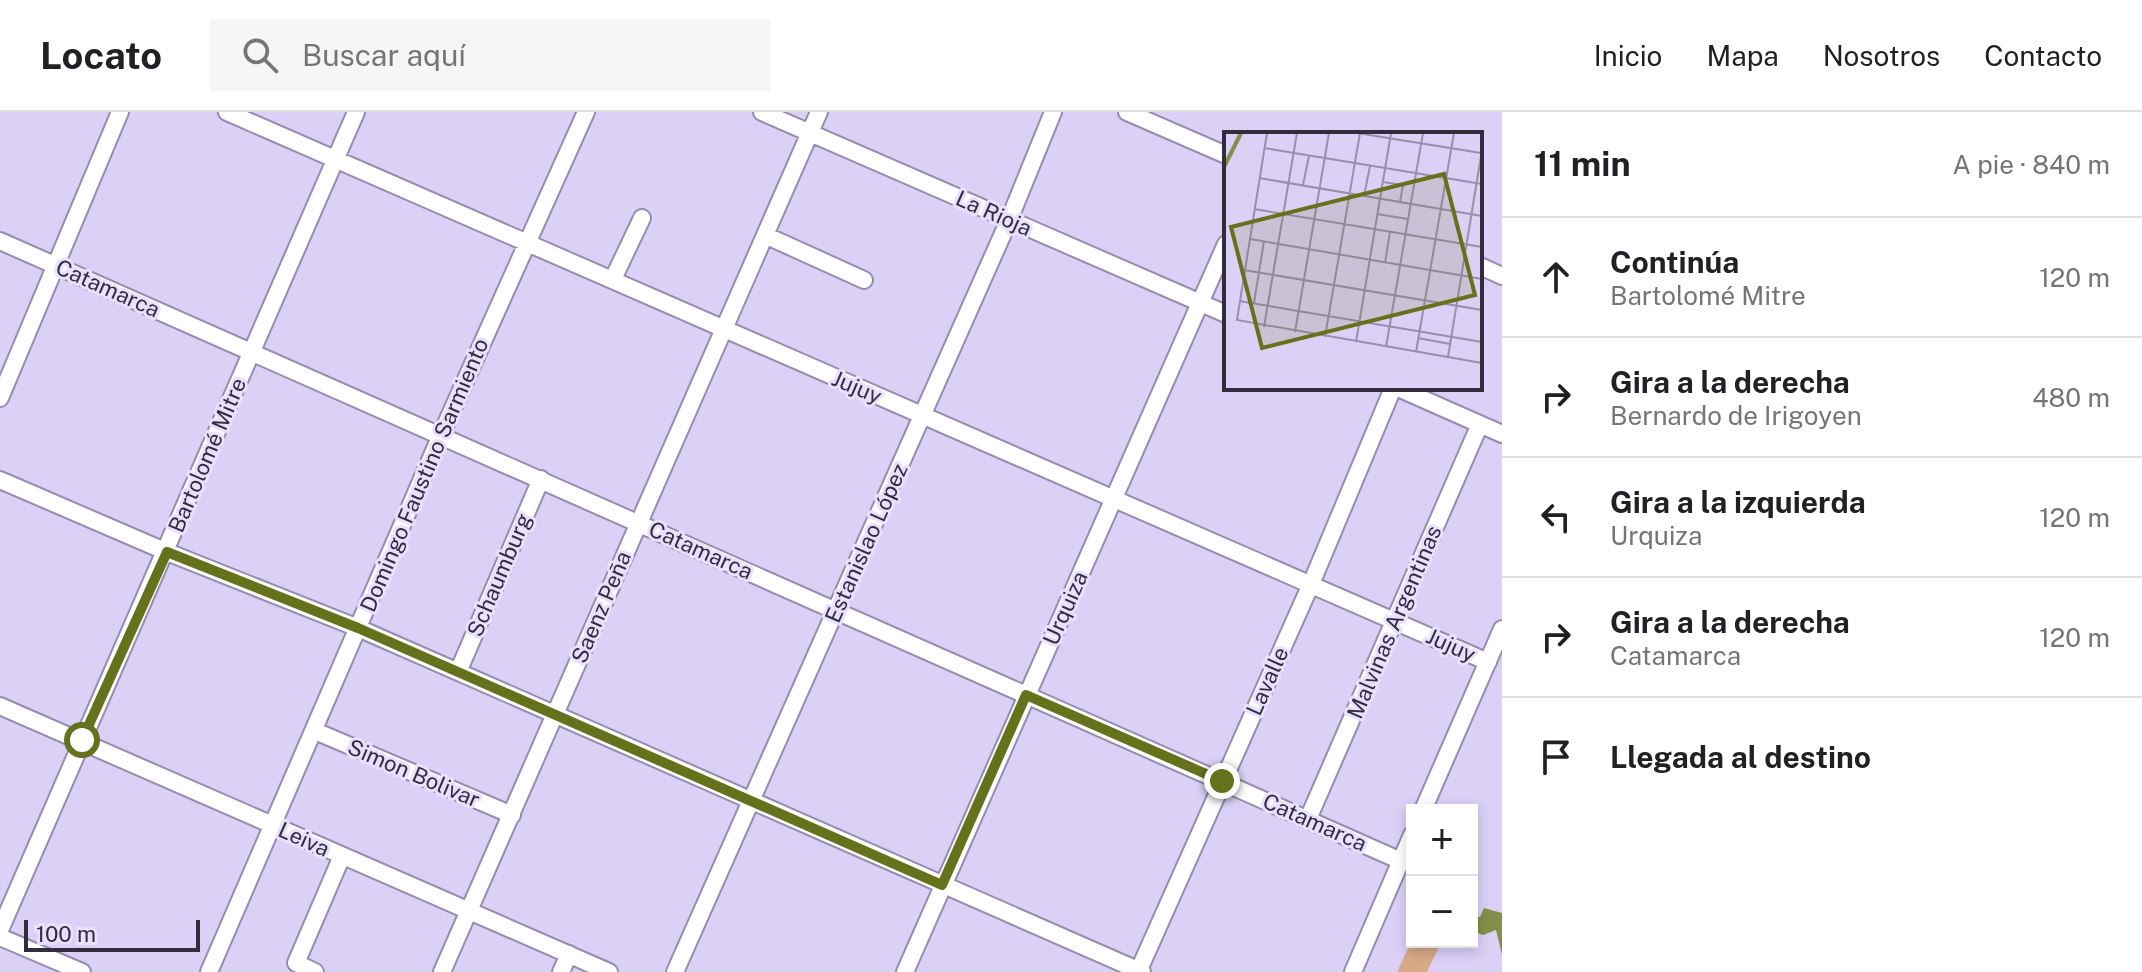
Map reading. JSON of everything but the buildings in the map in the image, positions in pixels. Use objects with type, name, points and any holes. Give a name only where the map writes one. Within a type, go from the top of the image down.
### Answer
[{"type":"street","points":[[0,398],[120,112]]},
{"type":"street","name":"Jujuy","points":[[227,112],[1488,662]]},
{"type":"street","name":"Bartolomé Mitre","points":[[0,930],[356,112]]},
{"type":"street","name":"Domingo Faustino Sarmiento","points":[[209,972],[441,435],[586,112]]},
{"type":"street","name":"La Rioja","points":[[762,112],[1224,313]]},
{"type":"street","name":"Saenz Peña","points":[[442,972],[819,112]]},
{"type":"street","name":"Estanislao López","points":[[675,972],[923,416],[1053,112]]},
{"type":"street","points":[[1127,112],[1224,154]]},
{"type":"street","points":[[613,279],[642,218]]},
{"type":"street","points":[[767,236],[864,280]]},
{"type":"street","name":"Catamarca","points":[[0,241],[1401,861]]},
{"type":"street","name":"Urquiza","points":[[905,972],[1224,249]]},
{"type":"street","points":[[1482,267],[1502,276]]},
{"type":"street","name":"Lavalle","points":[[1140,972],[1395,390]]},
{"type":"street","points":[[1401,390],[1502,434]]},
{"type":"street","name":"Malvinas Argentinas","points":[[1308,819],[1480,424]]},
{"type":"street","name":"Schaumburg","points":[[458,672],[541,479]]},
{"type":"street","points":[[0,480],[167,552],[358,628],[1140,972]]},
{"type":"street","points":[[1426,804],[1502,629]]},
{"type":"street","name":"Leiva","points":[[0,706],[609,972]]},
{"type":"street","name":"Simon Bolivar","points":[[315,731],[512,815]]},
{"type":"street","points":[[1353,972],[1406,849]]},
{"type":"street","points":[[315,972],[296,963],[342,856]]},
{"type":"street","points":[[0,937],[82,972]]},
{"type":"street","points":[[561,972],[569,954]]},
{"type":"shaded area","points":[[1484,908],[1502,913],[1502,955],[1496,930],[1483,935],[1478,933]]},
{"type":"shaded area","points":[[1408,948],[1438,948],[1427,972],[1397,972]]},
{"type":"route","points":[[82,740],[167,552],[358,628],[942,885],[1026,695],[1222,781]]}]
